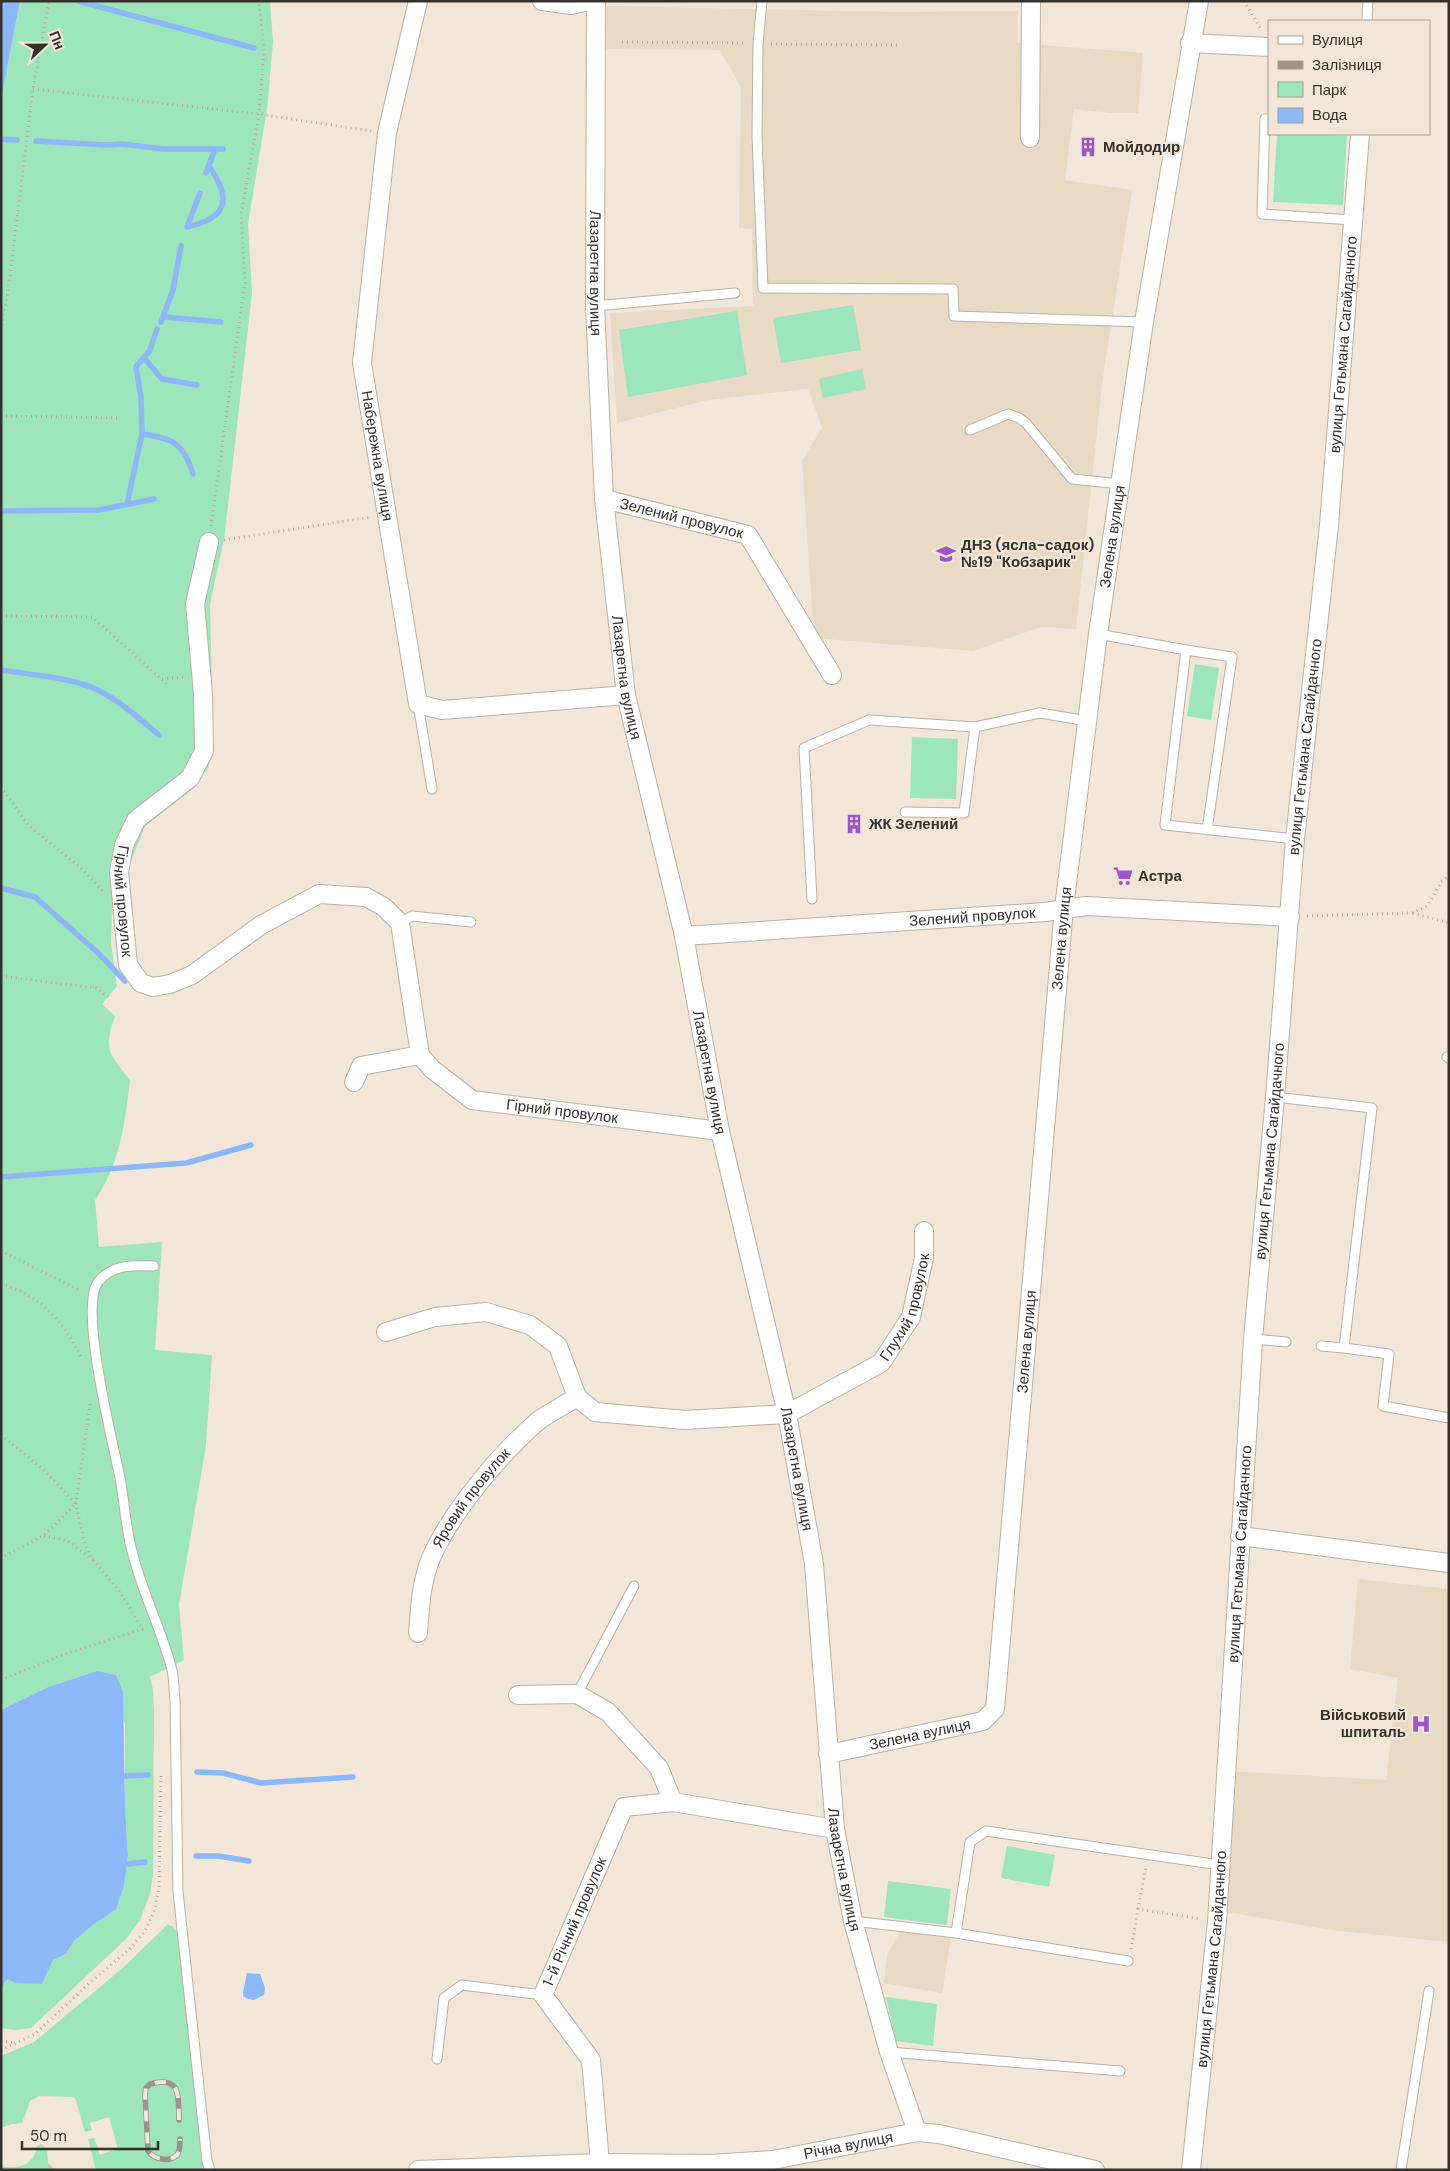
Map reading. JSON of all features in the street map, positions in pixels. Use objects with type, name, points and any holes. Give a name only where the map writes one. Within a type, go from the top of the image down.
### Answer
[{"type":"street","name":"Набережна вулиця","points":[[418,1],[387,133],[362,363],[418,704]]},
{"type":"street","points":[[542,1],[571,5],[589,1]]},
{"type":"street","name":"Лазаретна вулиця","points":[[596,1],[595,306],[604,499],[626,696],[684,936],[720,1132],[787,1414],[814,1564],[835,1829],[853,1921],[889,2052],[917,2132]]},
{"type":"street","points":[[1030,138],[1031,1]]},
{"type":"street","name":"Зелена вулиця","points":[[828,1754],[983,1721],[995,1709],[1064,908],[1098,634],[1144,322],[1190,43],[1199,1]]},
{"type":"street","points":[[1190,43],[1266,40]]},
{"type":"street","name":"вулиця Гетьмана Сагайдачного","points":[[1191,2170],[1217,1922],[1253,1339],[1275,1097],[1295,839],[1329,525],[1360,135]]},
{"type":"street","name":"Зелений провулок","points":[[604,499],[748,535],[832,675]]},
{"type":"street","name":"Гірний провулок","points":[[209,542],[195,604],[203,694],[204,750],[190,778],[136,820],[124,845],[119,872],[128,965],[141,983],[153,987],[170,984],[192,975],[261,925],[319,894],[366,897],[384,907],[400,923]]},
{"type":"street","points":[[418,704],[442,710],[626,696]]},
{"type":"street","name":"Зелений провулок","points":[[684,936],[1045,912],[1086,906],[1290,917]]},
{"type":"street","points":[[354,1082],[361,1066],[420,1055],[400,923]]},
{"type":"street","name":"Гірний провулок","points":[[420,1055],[432,1069],[472,1100],[720,1132]]},
{"type":"street","name":"Глухий провулок","points":[[787,1414],[881,1362],[910,1317],[924,1258],[924,1231]]},
{"type":"street","points":[[386,1332],[435,1317],[486,1312],[530,1324],[558,1346],[577,1397],[595,1412],[685,1420],[787,1414]]},
{"type":"street","name":"Яровий провулок","points":[[418,1633],[421,1592],[431,1558],[458,1512],[495,1466],[539,1420],[577,1397]]},
{"type":"street","points":[[1240,1536],[1449,1563]]},
{"type":"street","points":[[518,1695],[577,1694],[608,1712],[659,1768],[673,1802]]},
{"type":"street","name":"1-й Річний провулок","points":[[600,2163],[591,2060],[542,1995],[624,1807],[673,1802],[835,1829]]},
{"type":"street","name":"Річна вулиця","points":[[418,2170],[600,2163],[675,2167],[773,2160],[917,2132],[939,2134],[1095,2170]]},
{"type":"lane","points":[[762,1],[758,44],[757,136],[762,288],[953,289],[954,316],[1144,322]]},
{"type":"lane","points":[[1367,20],[1368,1]]},
{"type":"lane","points":[[1268,119],[1265,119],[1262,214],[1353,220]]},
{"type":"lane","points":[[595,306],[734,293]]},
{"type":"lane","points":[[970,430],[1008,414],[1026,423],[1072,479],[1121,484]]},
{"type":"lane","points":[[1098,634],[1232,657],[1207,830]]},
{"type":"lane","points":[[1186,650],[1165,825],[1295,839]]},
{"type":"lane","points":[[418,704],[432,789]]},
{"type":"lane","points":[[812,899],[804,748],[869,720],[975,727],[1040,714],[1088,721]]},
{"type":"lane","points":[[905,812],[964,813],[975,727]]},
{"type":"lane","points":[[400,923],[412,916],[471,922]]},
{"type":"lane","points":[[1275,1097],[1372,1108],[1344,1348]]},
{"type":"lane","points":[[154,1266],[126,1265],[110,1273],[98,1283],[93,1297],[98,1368],[120,1474],[126,1527],[133,1557],[172,1672],[178,1892],[207,2161],[210,2170]]},
{"type":"lane","points":[[1253,1339],[1286,1342]]},
{"type":"lane","points":[[1321,1346],[1389,1354],[1383,1406],[1449,1418]]},
{"type":"lane","points":[[577,1694],[634,1586]]},
{"type":"lane","points":[[956,1933],[970,1842],[986,1831],[1220,1865]]},
{"type":"lane","points":[[853,1921],[956,1933],[1128,1962]]},
{"type":"lane","points":[[438,2059],[444,1998],[462,1985],[542,1995]]},
{"type":"lane","points":[[1401,2170],[1429,1991]]},
{"type":"lane","points":[[889,2052],[1120,2071]]},
{"type":"path","points":[[1,330],[8,292],[33,90],[49,1]]},
{"type":"path","points":[[260,1],[264,50],[259,114],[242,215],[244,292],[209,542],[386,515]]},
{"type":"path","points":[[1244,1],[1266,40]]},
{"type":"path","points":[[33,90],[259,114],[387,133]]},
{"type":"path","points":[[1,416],[120,418]]},
{"type":"path","points":[[1,616],[92,617],[169,686]]},
{"type":"path","points":[[161,679],[176,678]]},
{"type":"path","points":[[1,787],[29,826],[82,869],[124,912]]},
{"type":"path","points":[[1412,913],[1427,906],[1442,882],[1449,876]]},
{"type":"path","points":[[1290,917],[1412,913],[1449,923]]},
{"type":"path","points":[[1,976],[96,988],[112,999]]},
{"type":"path","points":[[1,1251],[93,1297]]},
{"type":"path","points":[[1,1284],[26,1294],[49,1308],[70,1334],[84,1362]]},
{"type":"path","points":[[90,1402],[76,1504],[84,1541],[93,1560]]},
{"type":"path","points":[[1,1435],[43,1469],[76,1504]]},
{"type":"path","points":[[1,1558],[43,1536],[76,1504]]},
{"type":"path","points":[[43,1536],[68,1541],[93,1560],[120,1592],[146,1637]]},
{"type":"path","points":[[1,1680],[65,1654],[143,1629]]},
{"type":"path","points":[[1,2050],[35,2034],[94,1979],[130,1949],[145,1931],[154,1912],[159,1888],[161,1774]]},
{"type":"path","points":[[1128,1962],[1148,1854]]},
{"type":"path","points":[[1138,1909],[1217,1922]]},
{"type":"path","points":[[1,2041],[16,2043]]},
{"type":"shaded area","points":[[607,6],[898,12],[1018,11],[1017,43],[1143,53],[1138,113],[1111,113],[1074,109],[1065,180],[1132,190],[1102,384],[1076,629],[1041,627],[973,651],[814,638],[802,461],[822,428],[808,389],[708,400],[617,423],[610,313],[753,306],[752,229],[739,228],[741,87],[720,50],[606,49]]},
{"type":"shaded area","name":"Військовий шпиталь","points":[[1358,1579],[1449,1589],[1449,1942],[1331,1930],[1221,1911],[1229,1771],[1386,1780],[1398,1678],[1350,1669]]},
{"type":"shaded area","points":[[900,1931],[951,1938],[942,1993],[884,1983],[887,1955]]},
{"type":"green space","points":[[20,1],[270,1],[273,42],[267,109],[248,224],[252,293],[224,540],[210,604],[213,737],[208,769],[185,795],[145,826],[112,909],[111,944],[117,986],[102,1004],[115,1016],[109,1037],[110,1051],[130,1080],[126,1112],[116,1158],[95,1200],[99,1247],[162,1242],[155,1350],[212,1355],[206,1445],[179,1605],[184,1660],[150,1677],[153,1690],[154,1712],[153,1874],[150,1894],[140,1920],[126,1939],[31,2028],[15,2030],[1,2028],[1,1989],[7,1979],[42,1984],[53,1960],[66,1954],[74,1941],[94,1924],[124,1886],[128,1856],[125,1807],[125,1723],[97,1671],[48,1687],[1,1710],[1,100]]},
{"type":"green space","points":[[1277,135],[1347,136],[1343,205],[1273,202]]},
{"type":"green space","points":[[853,305],[861,350],[781,363],[773,318]]},
{"type":"green space","points":[[737,311],[747,375],[628,397],[619,330]]},
{"type":"green space","points":[[862,369],[866,389],[823,398],[819,379]]},
{"type":"green space","points":[[1195,664],[1219,668],[1211,720],[1187,716]]},
{"type":"green space","points":[[912,737],[958,739],[956,799],[910,798]]},
{"type":"green space","points":[[1007,1846],[1055,1855],[1049,1887],[1001,1878]]},
{"type":"green space","points":[[888,1881],[951,1889],[947,1925],[884,1917]]},
{"type":"green space","points":[[167,1925],[172,1926],[179,1935],[205,2170],[96,2170],[88,2139],[94,2138],[100,2155],[118,2149],[109,2117],[90,2123],[92,2130],[85,2132],[76,2100],[73,2097],[39,2096],[30,2101],[22,2123],[1,2128],[1,2056],[34,2042],[124,1967]]},
{"type":"green space","points":[[886,1997],[937,2004],[933,2046],[896,2041]]},
{"type":"green space","points":[[41,2144],[47,2149],[48,2163],[55,2170],[1,2170],[1,2166],[14,2167],[25,2165],[33,2158],[37,2146]]},
{"type":"water","points":[[1,1],[20,1],[1,100]]},
{"type":"water","points":[[97,1671],[116,1675],[123,1692],[125,1807],[128,1856],[124,1886],[116,1909],[74,1941],[66,1954],[53,1960],[42,1984],[16,1983],[7,1979],[1,1989],[1,1710],[48,1687]]},
{"type":"water","points":[[247,1973],[260,1974],[265,1988],[264,1995],[254,2000],[243,1996]]},
{"type":"waterway","points":[[78,1],[254,48]]},
{"type":"waterway","points":[[1,139],[17,140]]},
{"type":"waterway","points":[[36,141],[106,145],[123,144],[163,149],[223,149]]},
{"type":"waterway","points":[[206,173],[215,149]]},
{"type":"waterway","points":[[187,227],[211,218],[222,206],[221,188],[209,166]]},
{"type":"waterway","points":[[187,227],[200,193]]},
{"type":"waterway","points":[[161,322],[173,290],[181,246]]},
{"type":"waterway","points":[[164,317],[221,322]]},
{"type":"waterway","points":[[127,504],[142,434],[141,397],[136,367],[150,350],[157,329]]},
{"type":"waterway","points":[[144,358],[162,379],[197,385]]},
{"type":"waterway","points":[[142,434],[169,440],[175,444],[185,455],[193,474]]},
{"type":"waterway","points":[[1,511],[99,510],[154,499]]},
{"type":"waterway","points":[[1,670],[52,677],[89,686],[116,701],[159,735]]},
{"type":"waterway","points":[[1,888],[35,897],[97,952],[125,981]]},
{"type":"waterway","points":[[1,1177],[186,1163],[251,1145]]},
{"type":"waterway","points":[[197,1772],[223,1773],[261,1783],[353,1777]]},
{"type":"waterway","points":[[125,1776],[148,1775]]},
{"type":"waterway","points":[[196,1856],[218,1856],[249,1861]]},
{"type":"waterway","points":[[127,1864],[145,1862]]},
{"type":"railway","points":[[179,2120],[178,2096],[173,2085],[160,2082],[150,2084],[146,2088],[145,2095],[148,2151],[150,2154],[161,2159],[170,2159],[179,2152],[180,2139]]},
{"type":"place","name":"Мойдодир","points":[[1088,147]]},
{"type":"place","name":"ДНЗ (ясла-садок) №19 \"Кобзарик\"","points":[[946,554]]},
{"type":"place","name":"ЖК Зелений","points":[[854,824]]},
{"type":"place","name":"Астра","points":[[1123,876]]},
{"type":"place","name":"Військовий шпиталь","points":[[1421,1724]]}]
